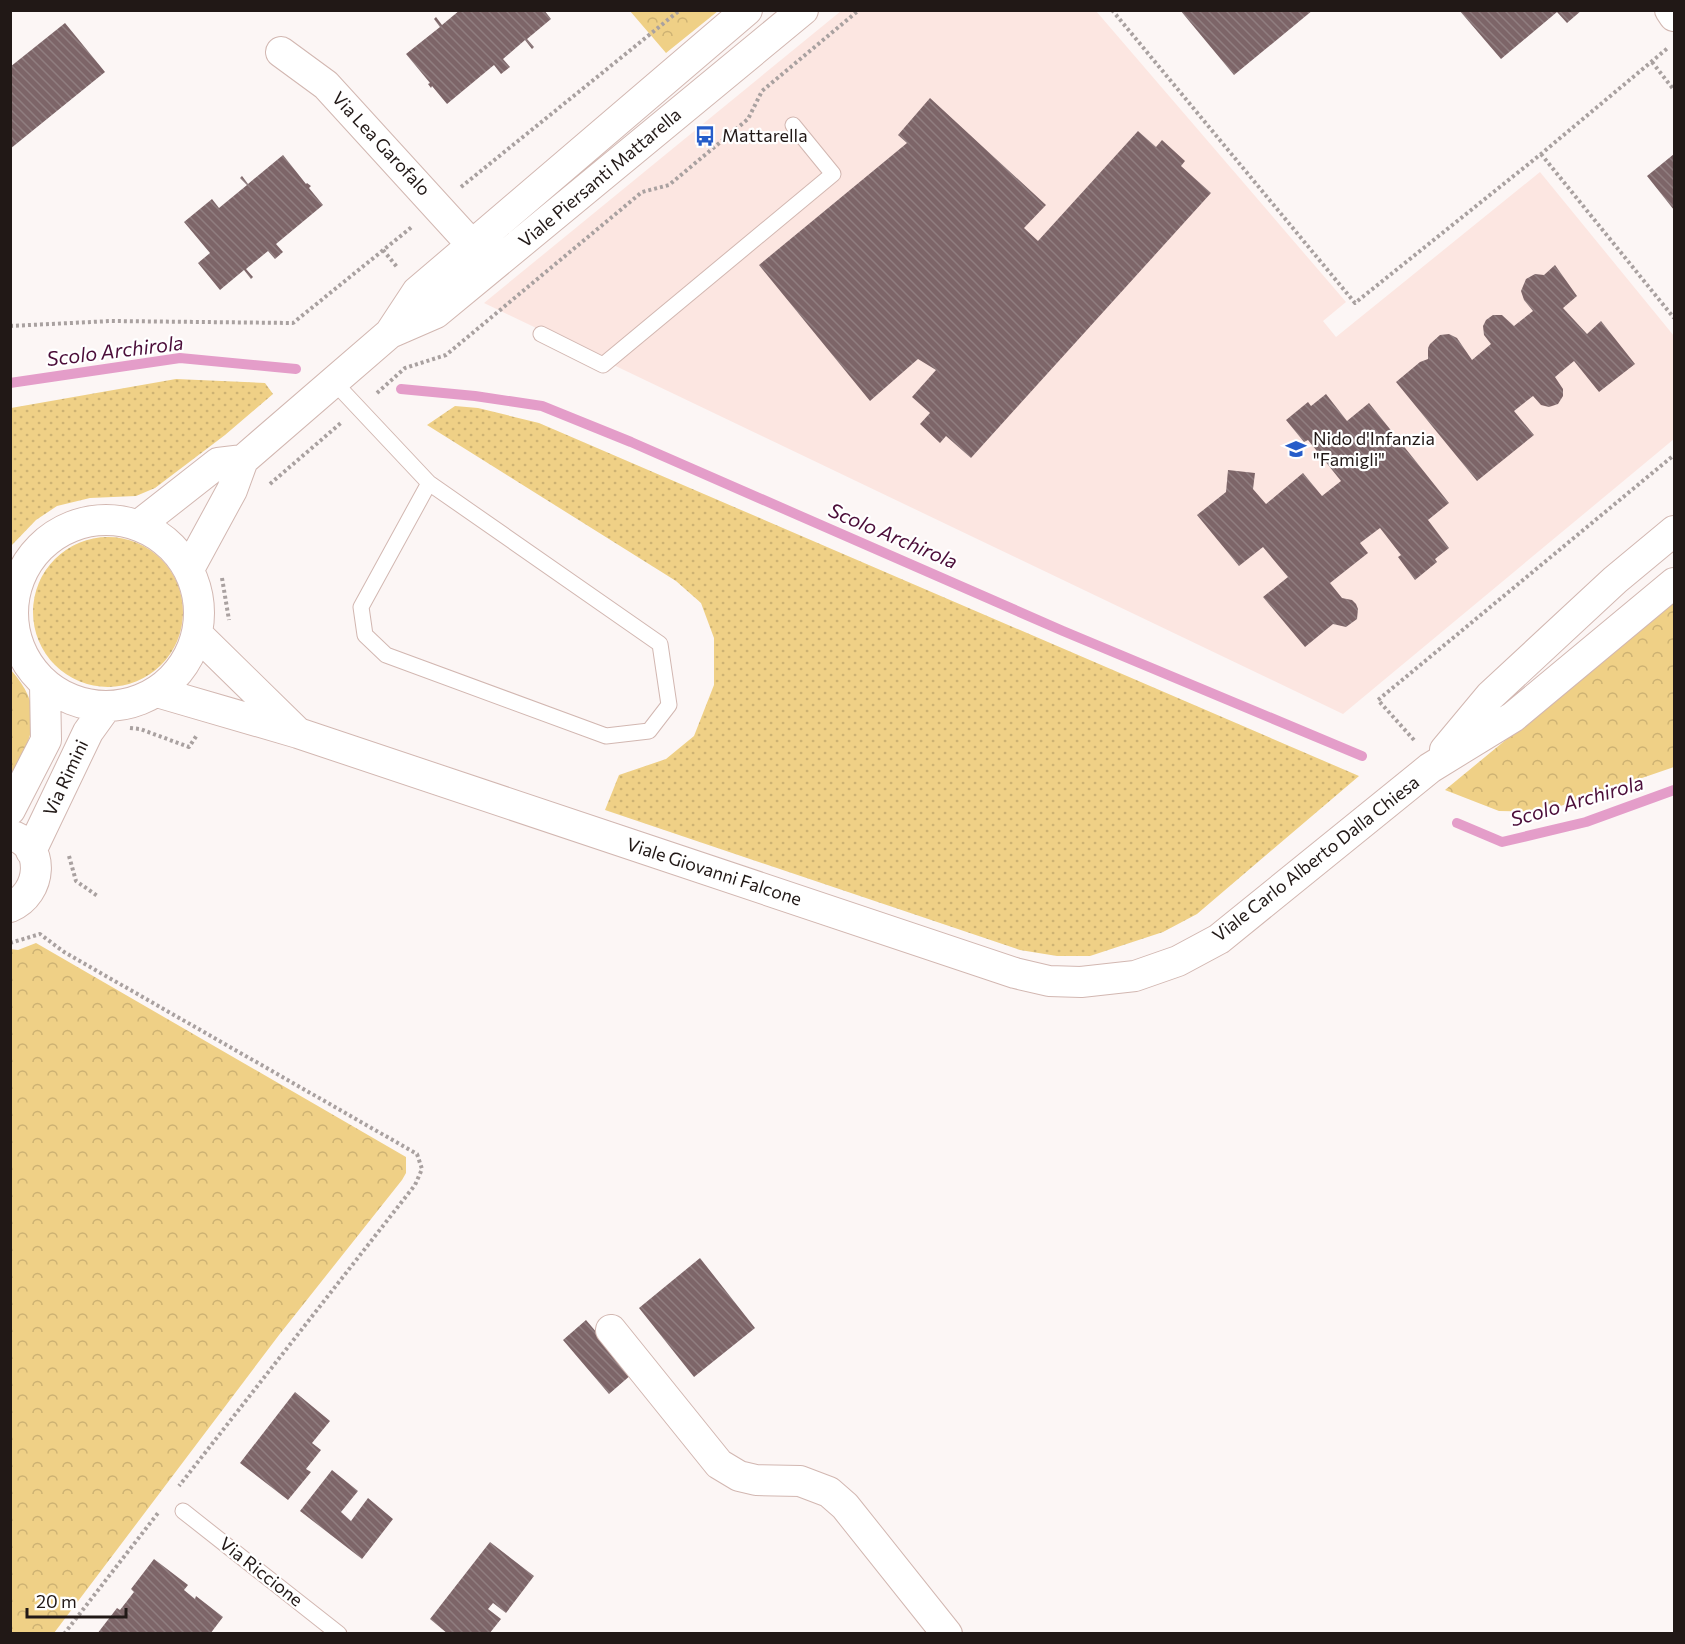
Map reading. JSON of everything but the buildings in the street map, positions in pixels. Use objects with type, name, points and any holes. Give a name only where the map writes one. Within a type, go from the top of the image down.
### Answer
[{"type":"street","name":"Viale Piersanti Mattarella","points":[[189,569],[232,490],[243,460],[390,333],[417,292],[747,10]]},
{"type":"street","name":"Viale Piersanti Mattarella","points":[[390,333],[435,314],[803,10]]},
{"type":"street","points":[[1670,10],[1674,16]]},
{"type":"street","name":"Via Lea Garofalo","points":[[281,52],[326,85],[472,245]]},
{"type":"street","name":"Viale Piersanti Mattarella","points":[[139,525],[218,463],[243,460]]},
{"type":"street","points":[[100,520],[139,525],[159,536],[176,550],[189,569],[197,590],[200,612],[192,651],[183,667],[171,680],[157,692],[141,700],[106,707],[84,704],[64,696],[45,684],[14,643],[13,608],[16,574],[40,549],[63,531],[100,520]]},
{"type":"street","name":"Viale Carlo Alberto Dalla Chiesa","points":[[1433,765],[1490,696],[1615,580],[1674,531]]},
{"type":"street","name":"Viale Carlo Alberto Dalla Chiesa","points":[[1135,976],[1178,961],[1219,939],[1433,765],[1513,717],[1674,584]]},
{"type":"street","name":"Viale Giovanni Falcone","points":[[197,634],[298,734]]},
{"type":"street","name":"Via Rimini","points":[[10,810],[46,740],[45,684]]},
{"type":"street","name":"Viale Giovanni Falcone","points":[[157,692],[298,734],[1015,973],[1049,981],[1081,982],[1135,976]]},
{"type":"street","name":"Via Rimini","points":[[10,907],[22,901],[34,886],[37,871],[35,857],[21,843],[88,732],[106,707]]},
{"type":"street","points":[[610,1330],[720,1464],[739,1476],[756,1480],[800,1481],[830,1492],[845,1506],[948,1634]]},
{"type":"lane","points":[[541,334],[603,365],[833,174],[793,125]]},
{"type":"lane","points":[[333,381],[429,483],[660,644],[669,705],[649,731],[606,736],[386,655],[365,635],[361,607],[429,483]]},
{"type":"lane","name":"Via Riccione","points":[[183,1511],[339,1634]]},
{"type":"path","points":[[10,326],[111,321],[293,323],[680,10]]},
{"type":"path","points":[[268,485],[405,368],[446,355],[642,192],[669,185],[748,119],[762,91],[859,10]]},
{"type":"path","points":[[1112,10],[1355,303],[1541,154],[1674,43]]},
{"type":"path","points":[[1652,62],[1674,90]]},
{"type":"path","points":[[1541,154],[1674,318]]},
{"type":"path","points":[[1433,765],[1378,700],[1674,455]]},
{"type":"path","points":[[222,573],[230,624]]},
{"type":"path","points":[[124,731],[140,729],[189,747],[215,709]]},
{"type":"path","points":[[10,943],[40,934],[64,952],[417,1154],[422,1169],[415,1185],[174,1493]]},
{"type":"path","points":[[64,1634],[159,1512]]},
{"type":"shaded area","points":[[841,11],[1096,11],[1346,302],[1323,321],[1336,337],[1540,172],[1674,336],[1674,439],[1343,714],[484,303]]},
{"type":"green space","points":[[630,11],[718,11],[666,53]]},
{"type":"green space","points":[[176,379],[265,383],[273,394],[225,435],[155,488],[136,496],[90,498],[57,506],[36,520],[11,546],[11,408]]},
{"type":"green space","points":[[455,406],[478,408],[539,423],[1359,776],[1197,914],[1163,932],[1090,956],[1057,956],[1020,950],[605,810],[619,775],[666,759],[694,736],[714,685],[714,638],[701,603],[676,581],[427,425]]},
{"type":"green space","points":[[108,537],[137,542],[150,549],[161,559],[171,570],[178,583],[183,612],[178,641],[171,654],[161,665],[150,675],[137,682],[108,687],[79,682],[66,675],[55,665],[45,654],[38,641],[33,612],[38,583],[45,570],[55,559],[66,549],[79,542]]},
{"type":"green space","points":[[1674,601],[1674,767],[1543,812],[1499,811],[1445,790]]},
{"type":"green space","points":[[11,670],[29,698],[32,724],[25,749],[11,778]]},
{"type":"green space","points":[[36,943],[406,1157],[406,1173],[279,1335],[54,1633],[11,1634],[10,949],[18,950]]},
{"type":"waterway","name":"Scolo Archirola","points":[[10,383],[180,358],[296,369]]},
{"type":"waterway","name":"Scolo Archirola","points":[[401,389],[475,396],[542,406],[631,442],[1063,631],[1362,756]]},
{"type":"waterway","name":"Scolo Archirola","points":[[1457,823],[1502,842],[1586,822],[1674,790]]},
{"type":"place","name":"Mattarella","points":[[705,136]]},
{"type":"place","name":"Nido d'Infanzia \"Famigli\"","points":[[1296,449]]}]
